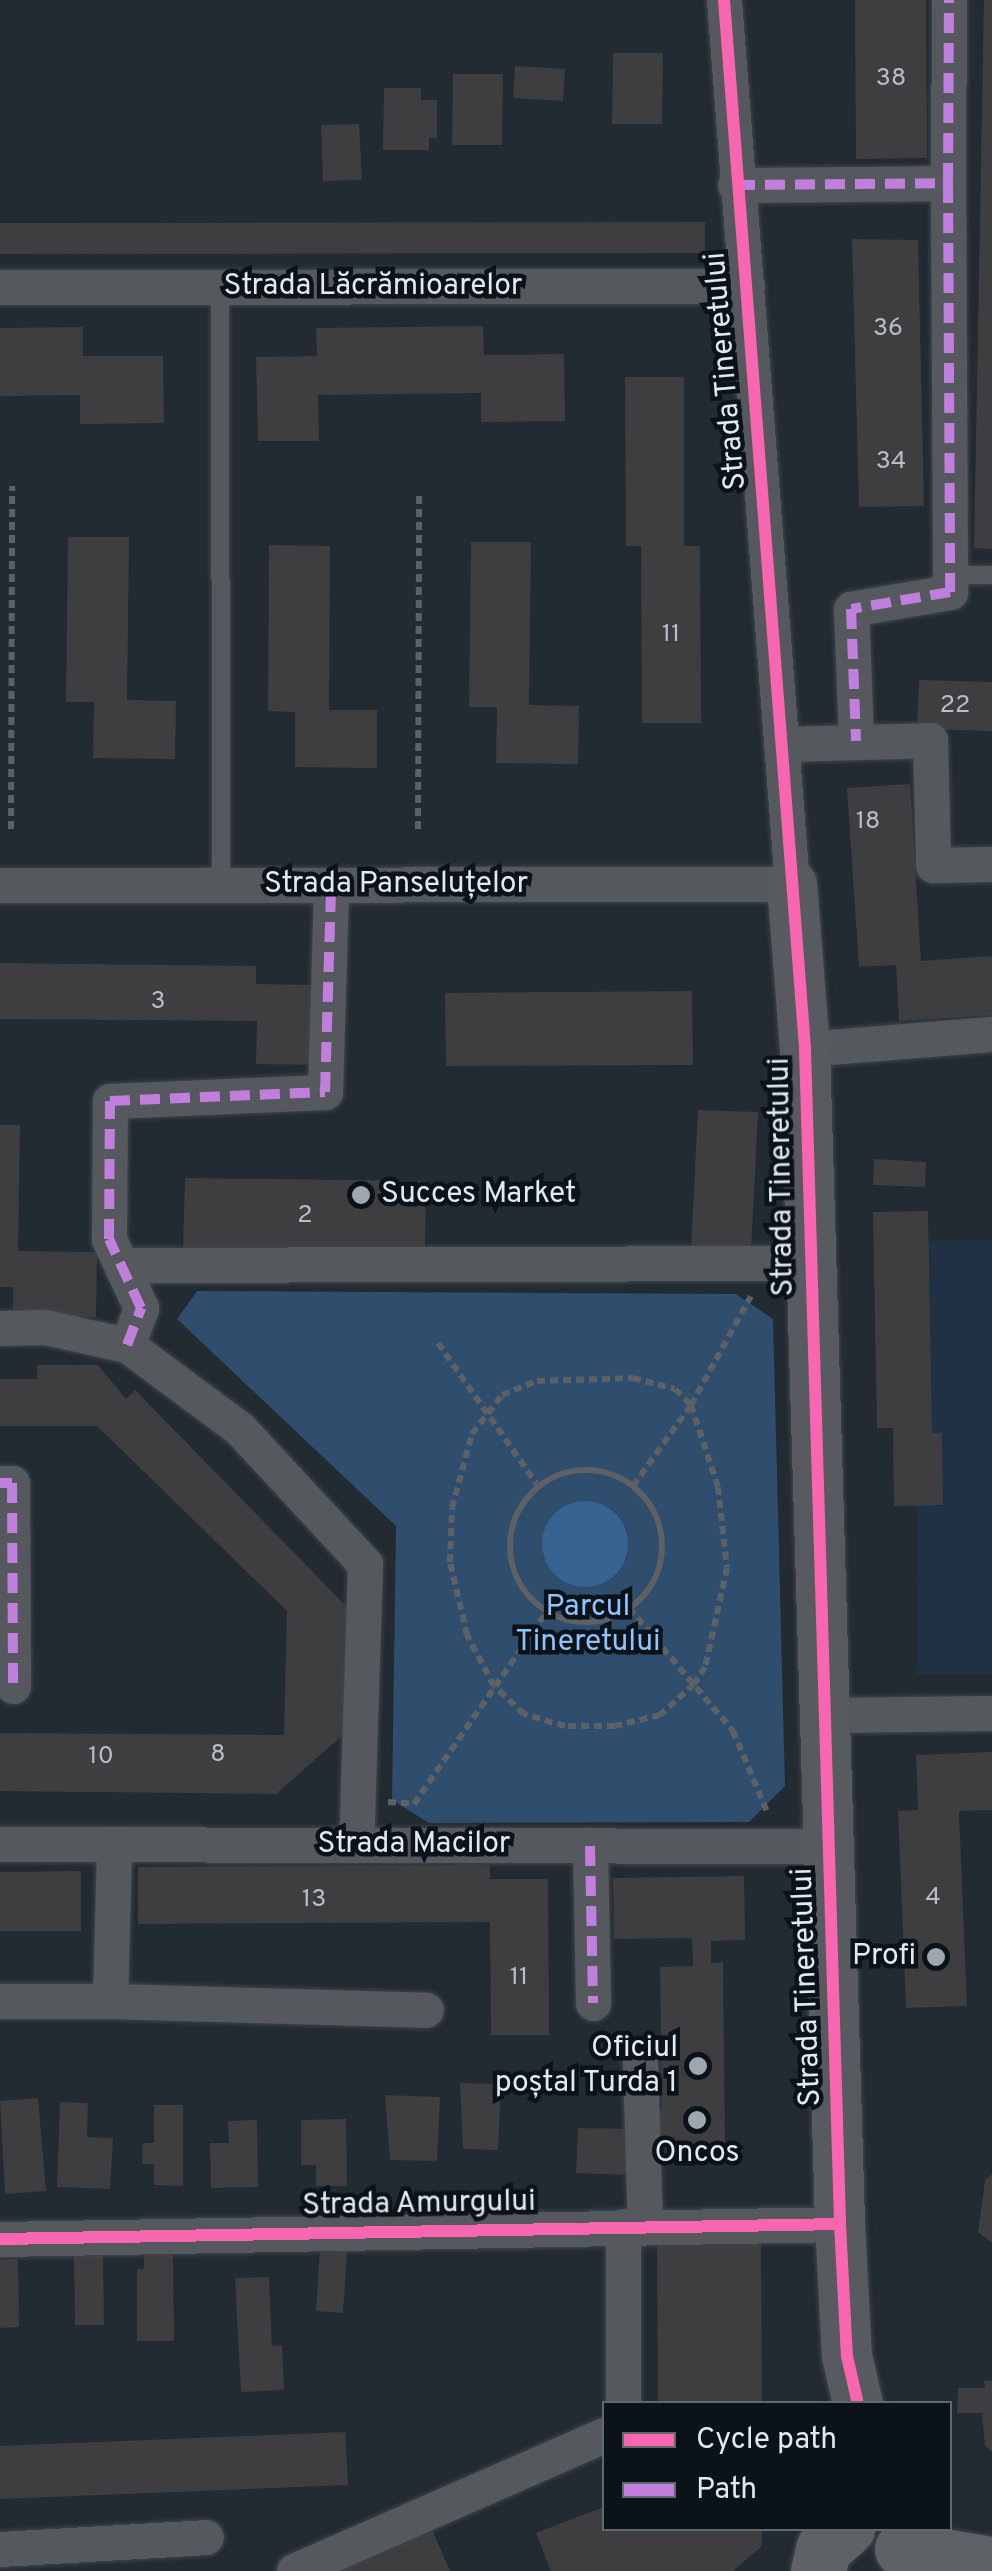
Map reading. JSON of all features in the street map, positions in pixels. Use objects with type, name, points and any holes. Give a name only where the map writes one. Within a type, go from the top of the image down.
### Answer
[{"type":"main road","points":[[862,2544],[992,2566]]},
{"type":"main road","points":[[985,2571],[992,2566]]},
{"type":"street","name":"Strada Tineretului","points":[[724,0],[735,184],[747,286],[805,1049],[789,1264],[825,1715],[843,2380]]},
{"type":"street","points":[[856,742],[851,608],[950,592],[949,0]]},
{"type":"street","points":[[735,184],[948,184]]},
{"type":"street","name":"Strada Lăcrămioarelor","points":[[0,287],[747,286]]},
{"type":"street","points":[[781,744],[930,740],[934,866],[992,864]]},
{"type":"street","name":"Strada Panseluțelor","points":[[0,885],[792,884]]},
{"type":"street","points":[[127,1345],[142,1308],[109,1238],[110,1101],[325,1092],[331,885]]},
{"type":"street","name":"Strada Tineretului","points":[[805,1049],[992,1034]]},
{"type":"street","points":[[122,1265],[789,1264]]},
{"type":"street","points":[[0,1328],[45,1327],[127,1345],[240,1429],[365,1564],[356,1845]]},
{"type":"street","points":[[0,1483],[12,1483],[14,1686]]},
{"type":"street","points":[[825,1715],[992,1714]]},
{"type":"street","name":"Strada Macilor","points":[[0,1844],[828,1846]]},
{"type":"street","points":[[110,2002],[114,1844]]},
{"type":"street","points":[[590,1846],[593,2003]]},
{"type":"street","points":[[0,2002],[426,2010]]},
{"type":"street","points":[[623,2401],[640,2061]]},
{"type":"street","name":"Strada Amurgului","points":[[0,2239],[840,2224]]},
{"type":"street","points":[[294,2571],[602,2436]]},
{"type":"street","points":[[0,2549],[162,2556],[206,2537]]},
{"type":"lane","points":[[220,287],[221,885]]},
{"type":"lane","points":[[950,575],[992,575]]},
{"type":"path","points":[[11,830],[12,486]]},
{"type":"path","points":[[418,829],[419,491]]},
{"type":"path","points":[[633,1486],[789,1264]]},
{"type":"path","points":[[438,1343],[538,1486]]},
{"type":"path","points":[[596,1378],[675,1388],[691,1405],[718,1486],[727,1568],[706,1667],[694,1684],[660,1715],[615,1726],[564,1726],[524,1714],[494,1686],[467,1635],[450,1562],[452,1508],[472,1434],[486,1415],[502,1395],[538,1381],[596,1378]]},
{"type":"path","points":[[593,1470],[633,1486],[650,1504],[662,1547],[648,1590],[630,1608],[590,1622],[547,1611],[522,1587],[510,1555],[518,1511],[538,1486],[570,1471],[593,1470]]},
{"type":"path","points":[[630,1608],[732,1731],[768,1816],[769,1845]]},
{"type":"path","points":[[357,1800],[414,1804],[547,1611]]},
{"type":"shaded area","points":[[992,1239],[992,1675],[917,1675],[916,1241]]},
{"type":"shaded area","points":[[585,1501],[609,1508],[621,1520],[628,1544],[621,1568],[609,1580],[585,1587],[561,1580],[549,1568],[542,1544],[549,1520],[561,1508]]},
{"type":"green space","name":"Parcul Tineretului","points":[[197,1291],[736,1294],[773,1319],[785,1786],[749,1822],[429,1823],[392,1800],[396,1526],[177,1319]]},
{"type":"building","points":[[855,0],[926,0],[927,158],[856,159]]},
{"type":"building","points":[[984,0],[992,0],[992,549],[974,548]]},
{"type":"building","points":[[613,53],[663,53],[662,124],[612,124]]},
{"type":"building","points":[[515,66],[565,69],[563,101],[513,98]]},
{"type":"building","points":[[453,74],[503,74],[502,145],[452,145]]},
{"type":"building","points":[[384,88],[421,88],[421,100],[437,100],[437,138],[429,138],[429,150],[383,150]]},
{"type":"building","points":[[359,124],[362,180],[323,181],[321,125]]},
{"type":"building","points":[[705,222],[705,253],[0,254],[0,223]]},
{"type":"building","points":[[852,239],[918,240],[924,506],[859,507]]},
{"type":"building","points":[[483,326],[484,355],[564,354],[565,421],[481,422],[481,393],[318,395],[319,441],[258,441],[256,357],[317,356],[316,328]]},
{"type":"building","points":[[83,327],[83,356],[163,356],[164,423],[80,424],[80,395],[0,396],[0,328]]},
{"type":"building","points":[[625,377],[684,377],[684,546],[700,546],[701,723],[642,723],[641,546],[626,546]]},
{"type":"building","points":[[68,537],[129,537],[127,700],[176,701],[175,759],[93,758],[94,702],[66,702]]},
{"type":"building","points":[[471,542],[531,542],[529,705],[579,706],[578,764],[496,763],[497,707],[469,707]]},
{"type":"building","points":[[269,545],[330,546],[329,710],[377,710],[377,768],[295,767],[295,712],[268,711]]},
{"type":"building","points":[[919,680],[992,682],[992,731],[917,729]]},
{"type":"building","points":[[910,784],[921,961],[992,956],[992,1015],[899,1021],[896,965],[859,967],[847,788]]},
{"type":"building","points":[[0,963],[256,966],[256,984],[316,985],[315,1065],[256,1064],[257,1021],[0,1019]]},
{"type":"building","points":[[692,991],[693,1065],[446,1066],[445,993]]},
{"type":"building","points":[[698,1110],[758,1112],[751,1251],[691,1249]]},
{"type":"building","points":[[0,1125],[20,1125],[18,1251],[97,1252],[96,1317],[13,1316],[13,1287],[0,1287]]},
{"type":"building","points":[[874,1159],[926,1162],[925,1187],[873,1185]]},
{"type":"building","points":[[185,1178],[426,1181],[425,1254],[183,1251]]},
{"type":"building","points":[[928,1211],[932,1433],[942,1433],[943,1505],[894,1506],[893,1428],[877,1428],[873,1212]]},
{"type":"building","points":[[37,1365],[98,1365],[126,1399],[135,1390],[348,1608],[344,1734],[276,1794],[0,1791],[0,1733],[284,1735],[287,1611],[97,1426],[0,1426],[0,1379],[37,1379]]},
{"type":"building","points":[[992,1752],[992,1810],[959,1811],[967,2006],[906,2008],[898,1811],[918,1810],[916,1755]]},
{"type":"building","points":[[490,1865],[490,1879],[548,1879],[549,2035],[491,2035],[490,1922],[138,1924],[138,1867]]},
{"type":"building","points":[[81,1871],[81,1931],[0,1931],[0,1872]]},
{"type":"building","points":[[744,1876],[745,1940],[711,1941],[711,1963],[723,1962],[725,2147],[653,2148],[652,2110],[662,2110],[660,1967],[693,1966],[692,1938],[614,1939],[613,1878]]},
{"type":"building","points":[[460,2083],[501,2084],[498,2150],[463,2149]]},
{"type":"building","points":[[385,2095],[440,2097],[437,2161],[390,2160]]},
{"type":"building","points":[[38,2098],[46,2191],[5,2194],[0,2101]]},
{"type":"building","points":[[60,2102],[88,2103],[87,2137],[113,2138],[110,2189],[57,2187]]},
{"type":"building","points":[[154,2105],[183,2105],[183,2186],[154,2185],[154,2164],[142,2164],[143,2143],[154,2143]]},
{"type":"building","points":[[346,2119],[347,2186],[316,2186],[316,2165],[301,2165],[301,2120]]},
{"type":"building","points":[[257,2120],[258,2187],[211,2188],[210,2143],[229,2143],[228,2121]]},
{"type":"building","points":[[578,2128],[629,2129],[628,2175],[576,2173]]},
{"type":"building","points":[[992,2174],[992,2243],[978,2232],[985,2180]]},
{"type":"building","points":[[657,2243],[761,2243],[762,2401],[658,2401]]},
{"type":"building","points":[[320,2250],[347,2252],[343,2313],[316,2311]]},
{"type":"building","points":[[144,2251],[173,2251],[174,2341],[137,2341],[137,2269],[144,2269]]},
{"type":"building","points":[[74,2254],[103,2254],[104,2325],[75,2325]]},
{"type":"building","points":[[18,2259],[19,2327],[0,2328],[0,2260]]},
{"type":"building","points":[[269,2277],[272,2346],[282,2345],[284,2390],[241,2392],[235,2278]]},
{"type":"building","points":[[984,2381],[992,2381],[992,2452],[985,2445],[982,2413],[957,2413],[958,2388],[985,2388]]},
{"type":"building","points":[[345,2432],[348,2485],[0,2499],[0,2446]]},
{"type":"building","points":[[602,2508],[602,2531],[762,2531],[762,2546],[733,2571],[551,2571],[536,2533]]},
{"type":"building","points":[[431,2527],[450,2571],[324,2571]]},
{"type":"marked path","points":[[948,183],[949,0]]},
{"type":"marked path","points":[[735,185],[948,183],[950,592],[851,609],[856,741]]},
{"type":"marked path","points":[[127,1345],[141,1308],[109,1239],[110,1101],[325,1092],[331,885]]},
{"type":"marked path","points":[[0,1483],[12,1483],[13,1686]]},
{"type":"marked path","points":[[590,1846],[593,2003]]},
{"type":"cycle path","points":[[724,0],[805,1049],[840,2224],[847,2356],[857,2401]]},
{"type":"cycle path","points":[[0,2239],[840,2224]]},
{"type":"place","name":"Succes Market","points":[[361,1195]]},
{"type":"place","name":"Profi","points":[[936,1957]]},
{"type":"place","name":"Oficiul poștal Turda 1","points":[[698,2066]]},
{"type":"place","name":"Oncos","points":[[697,2120]]}]
